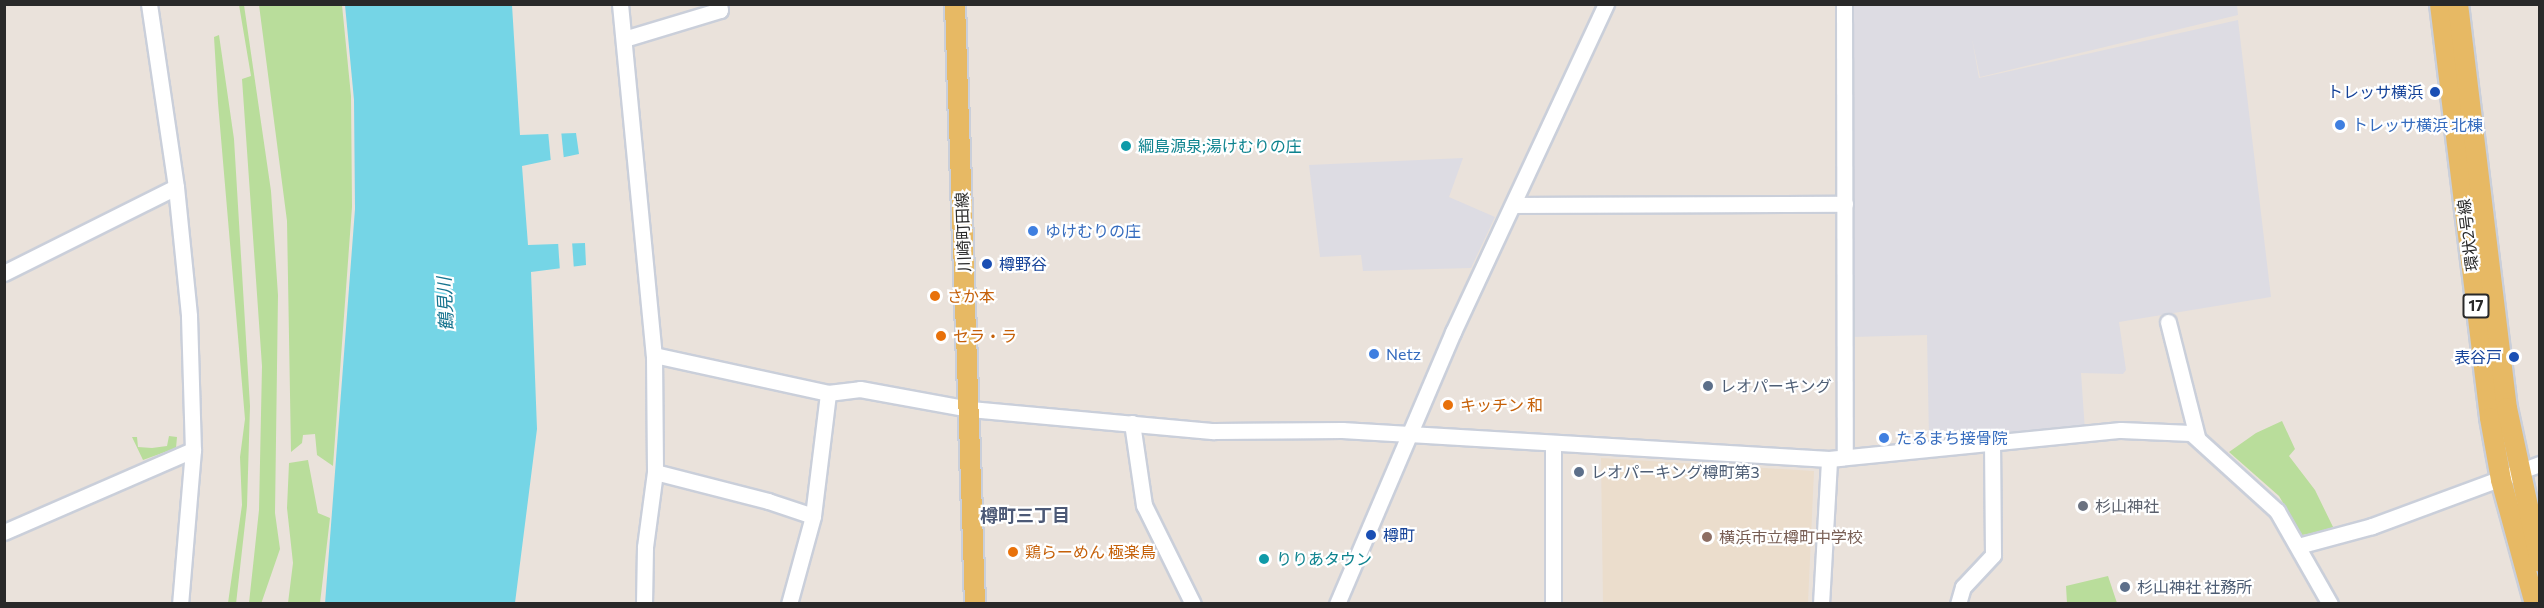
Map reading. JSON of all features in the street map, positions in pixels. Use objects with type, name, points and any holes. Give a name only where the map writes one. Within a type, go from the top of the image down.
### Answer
[{"type":"main road","name":"川崎町田線","points":[[955,4],[975,603]]},
{"type":"main road","name":"環状2号線","points":[[2440,4],[2483,366],[2510,477],[2535,603]]},
{"type":"main road","name":"環状2号線","points":[[2458,4],[2498,337],[2510,477],[2540,562]]},
{"type":"street","points":[[149,4],[176,187],[189,316],[193,450],[180,603]]},
{"type":"street","points":[[620,4],[654,355],[655,472],[645,547],[644,603]]},
{"type":"street","points":[[624,39],[720,10],[719,4]]},
{"type":"street","points":[[1337,603],[1408,436],[1606,4]]},
{"type":"street","points":[[1844,4],[1845,457]]},
{"type":"street","points":[[4,273],[176,187]]},
{"type":"street","points":[[1515,205],[1845,204]]},
{"type":"street","points":[[2168,322],[2197,437]]},
{"type":"street","points":[[654,355],[828,393],[860,389],[970,409],[1214,431],[1342,430],[1408,436],[1829,459],[2121,430],[2191,433],[2277,511],[2330,603]]},
{"type":"street","points":[[789,603],[813,516],[828,393]]},
{"type":"street","points":[[1132,423],[1144,505],[1193,603]]},
{"type":"street","points":[[1553,443],[1553,603]]},
{"type":"street","points":[[1958,603],[1963,587],[1993,555],[1992,444]]},
{"type":"street","points":[[4,532],[193,450]]},
{"type":"street","points":[[1821,603],[1829,459]]},
{"type":"street","points":[[2298,546],[2372,526],[2510,477],[2540,464]]},
{"type":"street","points":[[655,472],[768,501],[813,516]]},
{"type":"shaded area","points":[[1853,5],[2237,5],[2238,15],[1980,77],[1972,39],[1979,78],[2238,20],[2271,297],[2119,322],[2126,370],[2123,374],[2081,373],[2085,431],[2004,439],[1999,434],[1929,439],[1927,335],[1852,337]]},
{"type":"shaded area","points":[[1463,158],[1449,197],[1495,217],[1471,268],[1363,271],[1361,255],[1320,257],[1309,165]]},
{"type":"shaded area","name":"横浜市立樽町中学校","points":[[1601,458],[1814,471],[1808,603],[1603,603]]},
{"type":"green space","points":[[239,5],[244,5],[271,191],[278,295],[275,513],[280,549],[261,604],[249,603],[259,510],[262,366],[242,79],[251,76]]},
{"type":"green space","points":[[259,5],[342,5],[351,96],[352,207],[333,466],[317,455],[315,434],[303,435],[302,443],[291,452],[287,221]]},
{"type":"green space","points":[[219,35],[234,139],[250,406],[247,506],[236,604],[228,603],[242,505],[240,457],[245,419],[218,103],[214,37]]},
{"type":"green space","points":[[2282,421],[2295,449],[2289,456],[2315,490],[2334,529],[2302,535],[2279,496],[2229,452],[2256,433]]},
{"type":"green space","points":[[169,436],[177,437],[176,448],[143,460],[132,437],[137,437],[138,447],[152,448],[167,446]]},
{"type":"green space","points":[[308,460],[318,513],[330,518],[320,603],[288,603],[293,563],[287,508],[289,463]]},
{"type":"green space","points":[[2108,576],[2117,603],[2067,603],[2066,586]]},
{"type":"water","name":"鶴見川","points":[[345,5],[512,5],[520,135],[576,133],[579,154],[522,166],[528,245],[585,243],[586,265],[531,272],[537,429],[515,603],[325,604],[355,209],[354,100]]},
{"type":"pier","points":[[561,130],[564,160],[551,163],[548,131]]},
{"type":"pier","points":[[558,241],[572,241],[574,270],[560,272]]},
{"type":"place","name":"トレッサ横浜","points":[[2435,92]]},
{"type":"place","name":"トレッサ横浜 北棟","points":[[2340,125]]},
{"type":"place","name":"綱島源泉;湯けむりの庄","points":[[1126,146]]},
{"type":"place","name":"ゆけむりの庄","points":[[1033,231]]},
{"type":"place","name":"樽野谷","points":[[987,264]]},
{"type":"place","name":"さか本","points":[[935,296]]},
{"type":"place","name":"セラ・ラ","points":[[941,336]]},
{"type":"place","name":"Netz","points":[[1374,354]]},
{"type":"place","name":"表谷戸","points":[[2514,357]]},
{"type":"place","name":"レオパーキング","points":[[1708,386]]},
{"type":"place","name":"キッチン 和","points":[[1448,405]]},
{"type":"place","name":"たるまち接骨院","points":[[1884,438]]},
{"type":"place","name":"レオパーキング樽町第3","points":[[1579,472]]},
{"type":"place","name":"杉山神社","points":[[2083,506]]},
{"type":"place","name":"樽町","points":[[1371,535]]},
{"type":"place","name":"横浜市立樽町中学校","points":[[1707,537]]},
{"type":"place","name":"鶏らーめん 極楽鳥","points":[[1013,552]]},
{"type":"place","name":"りりあタウン","points":[[1264,559]]},
{"type":"place","name":"杉山神社 社務所","points":[[2125,587]]},
{"type":"district","name":"樽町三丁目","points":[[1025,515]]}]
